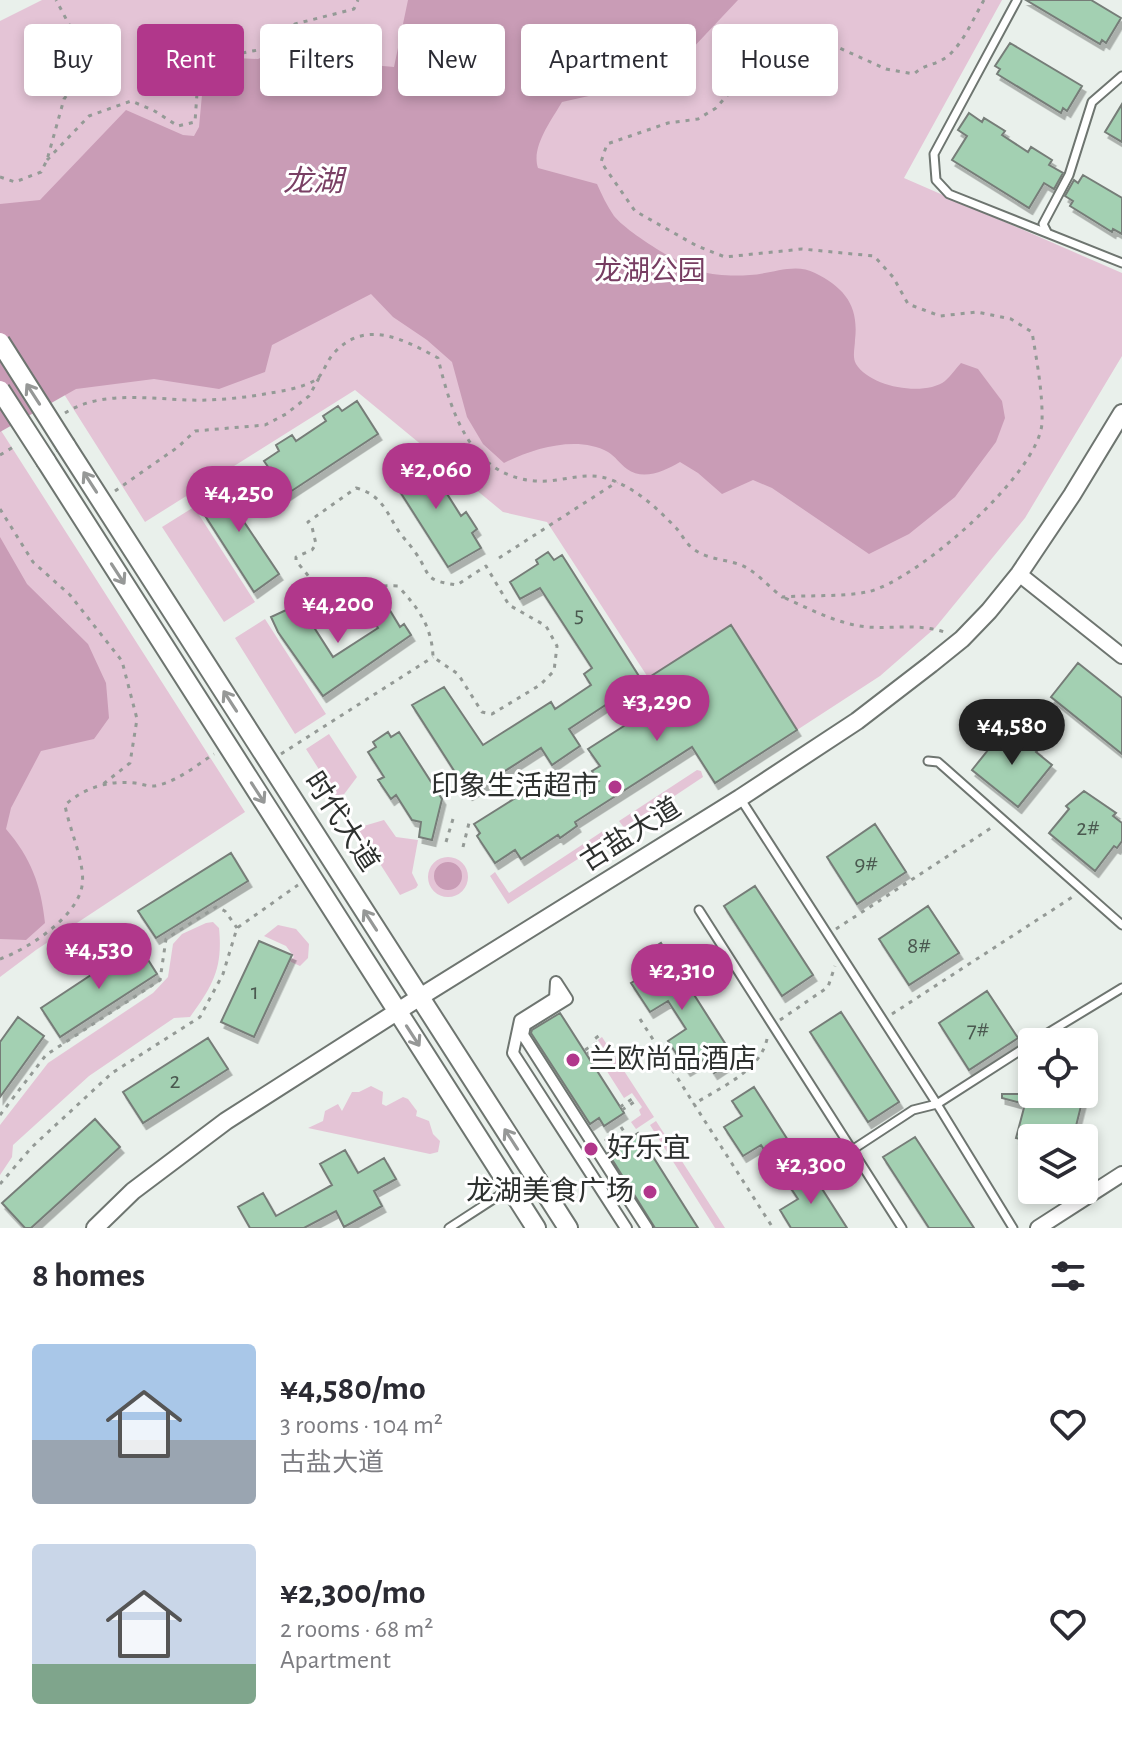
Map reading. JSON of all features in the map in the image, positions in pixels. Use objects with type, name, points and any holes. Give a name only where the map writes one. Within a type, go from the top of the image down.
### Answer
[{"type":"main road","name":"时代大道","points":[[0,342],[568,1228]]},
{"type":"main road","name":"时代大道","points":[[0,390],[536,1228]]},
{"type":"street","name":"古盐大道","points":[[95,1228],[133,1191],[183,1151],[397,1011],[740,798],[857,721],[962,639],[1019,574],[1122,413]]},
{"type":"street","points":[[1019,574],[1122,656]]},
{"type":"street","points":[[626,1228],[513,1053],[520,1020],[555,998],[556,982],[567,999],[525,1025],[523,1035],[647,1228]]},
{"type":"street","points":[[1038,1228],[1122,1174]]},
{"type":"lane","points":[[1017,0],[934,154],[936,180],[949,194],[1122,263]]},
{"type":"lane","points":[[1052,235],[1043,224],[1069,175],[1092,102],[1122,76]]},
{"type":"lane","points":[[928,761],[938,762],[1122,925]]},
{"type":"lane","points":[[740,798],[1013,1228]]},
{"type":"lane","points":[[699,910],[902,1228]]},
{"type":"lane","points":[[1056,1028],[1122,988]]},
{"type":"lane","points":[[852,1150],[913,1110],[937,1104],[1018,1052]]},
{"type":"lane","points":[[449,1228],[511,1188]]},
{"type":"path","points":[[0,177],[15,182],[41,172],[64,99],[83,74],[71,28],[56,0]]},
{"type":"path","points":[[47,160],[89,116],[131,101],[178,126],[195,122],[197,93],[209,70],[226,56],[258,50],[295,24],[354,9],[358,0]]},
{"type":"path","points":[[782,597],[868,591],[922,562],[964,529],[998,496],[1022,467],[1042,426],[1032,332],[1011,319],[977,312],[940,316],[908,304],[893,277],[874,256],[802,249],[725,257],[697,246],[635,211],[601,162],[607,144],[668,123],[698,119],[716,108],[762,56],[791,36],[824,41],[886,69],[914,74],[923,66],[934,65],[958,46],[984,0]]},
{"type":"path","points":[[102,500],[178,447],[195,431],[265,425],[286,414],[309,396],[332,355],[345,342],[371,332],[406,340],[438,358],[455,415],[476,451],[493,469],[546,481],[606,477],[634,490],[676,528],[693,549],[717,561],[741,564],[782,597],[839,622],[869,627],[935,628],[962,639]]},
{"type":"path","points":[[80,404],[126,398],[209,400],[255,396],[319,378]]},
{"type":"path","points":[[499,558],[617,482]]},
{"type":"path","points":[[356,488],[367,491],[384,504],[424,571],[434,580],[457,585],[486,566],[509,605],[546,626],[557,646],[554,671],[540,685],[487,714],[478,707],[458,674],[433,657],[429,632],[419,608],[398,586],[370,586],[360,590],[347,598],[352,603],[350,614],[335,619],[327,617],[321,610],[307,573],[296,561],[296,557],[312,550],[316,544],[308,522],[356,488]]},
{"type":"path","points":[[0,509],[33,562],[70,595],[122,661],[137,719],[135,734],[130,763],[102,785]]},
{"type":"path","points":[[269,761],[433,657]]},
{"type":"path","points":[[0,959],[20,952],[76,904],[83,884],[65,805],[81,791],[102,785],[132,782],[155,787],[173,781],[227,745]]},
{"type":"path","points":[[446,842],[453,819]]},
{"type":"path","points":[[828,935],[1004,820]]},
{"type":"path","points":[[463,847],[469,823]]},
{"type":"path","points":[[0,1184],[32,1147],[112,1073],[200,1017],[223,974],[237,928],[311,876]]},
{"type":"path","points":[[883,1020],[1083,890]]},
{"type":"path","points":[[0,1115],[46,1055],[160,980],[166,939],[216,907],[225,911],[237,928]]},
{"type":"path","points":[[694,1104],[757,1063],[774,1027],[828,987],[832,970],[842,957]]},
{"type":"path","points":[[640,1019],[773,1228]]},
{"type":"path","points":[[586,1052],[598,1046],[593,1040],[600,1035]]},
{"type":"path","points":[[621,1108],[633,1101]]},
{"type":"path","points":[[621,1127],[629,1139]]},
{"type":"green space","name":"龙湖公园","points":[[42,0],[1002,0],[904,178],[1122,273],[1122,356],[1025,518],[935,628],[880,676],[797,730],[731,626],[649,679],[547,522],[503,512],[355,390],[145,522],[0,293],[0,21]]},
{"type":"green space","points":[[0,429],[245,812],[0,977]]},
{"type":"green space","points":[[194,507],[255,602],[224,622],[162,527]]},
{"type":"green space","points":[[265,619],[326,714],[295,734],[235,638]]},
{"type":"green space","points":[[329,734],[357,777],[339,801],[306,749]]},
{"type":"green space","points":[[697,770],[703,777],[625,829],[619,821]]},
{"type":"green space","points":[[384,820],[396,837],[418,840],[412,873],[418,885],[400,895],[357,828]]},
{"type":"green space","points":[[603,831],[609,839],[508,904],[490,876],[495,872],[509,893]]},
{"type":"green space","points":[[448,857],[462,863],[468,877],[462,891],[448,897],[434,891],[428,877],[434,863]]},
{"type":"green space","points":[[213,922],[219,928],[218,965],[205,995],[190,1017],[174,1018],[89,1076],[13,1145],[12,1157],[0,1175],[0,1125],[48,1063],[153,993],[168,977],[173,944],[182,934]]},
{"type":"green space","points":[[278,925],[296,929],[309,944],[308,958],[300,966],[289,961],[294,957],[286,946],[264,936]]},
{"type":"green space","points":[[602,1037],[654,1117],[636,1129],[631,1122],[641,1115],[639,1110],[642,1107],[632,1093],[624,1098],[596,1054],[604,1049],[598,1040]]},
{"type":"green space","points":[[371,1086],[383,1092],[382,1104],[386,1106],[403,1097],[408,1099],[417,1111],[416,1116],[429,1121],[433,1134],[440,1141],[438,1152],[430,1154],[308,1128],[323,1121],[325,1111],[338,1104],[342,1111],[352,1092]]},
{"type":"green space","points":[[656,1121],[725,1228],[715,1228],[650,1125]]},
{"type":"water","name":"龙湖","points":[[408,0],[738,0],[712,24],[696,45],[696,24],[521,24],[521,96],[589,96],[562,102],[540,143],[538,168],[597,184],[611,212],[621,223],[655,248],[692,268],[712,274],[732,275],[799,269],[825,279],[848,299],[855,317],[855,361],[873,379],[898,387],[924,388],[945,381],[961,363],[978,369],[1002,401],[1005,418],[996,442],[955,497],[909,534],[869,554],[772,488],[753,480],[722,494],[680,462],[661,471],[633,473],[608,452],[583,444],[542,448],[504,463],[483,444],[467,417],[452,362],[393,317],[371,294],[272,345],[265,372],[219,389],[154,379],[76,389],[0,432],[0,204],[40,200],[126,110],[183,135],[194,136],[199,127],[202,96],[244,96],[244,58],[260,58],[260,96],[382,96],[382,66],[394,67],[398,48],[398,96],[505,96],[505,24],[403,24]]},
{"type":"water","points":[[0,537],[27,584],[88,644],[106,683],[109,718],[94,739],[41,751],[11,808],[6,829],[33,873],[41,896],[45,923],[26,940],[0,939]]},
{"type":"water","points":[[448,862],[458,866],[462,876],[458,886],[448,890],[438,886],[434,876],[438,866]]},
{"type":"building","points":[[1026,0],[1091,0],[1121,18],[1106,43],[1102,40],[1100,44]]},
{"type":"building","points":[[1010,43],[1082,86],[1067,111],[1063,108],[1061,113],[997,74],[1000,69],[995,66]]},
{"type":"building","points":[[1122,104],[1122,142],[1105,132]]},
{"type":"building","points":[[969,113],[1005,131],[1002,135],[1028,152],[1031,147],[1052,160],[1049,165],[1063,173],[1054,189],[1044,183],[1029,208],[952,160],[967,136],[958,130]]},
{"type":"building","points":[[1083,175],[1122,198],[1122,234],[1113,229],[1112,232],[1070,206],[1073,201],[1065,196],[1074,180],[1078,183]]},
{"type":"building","points":[[357,401],[378,434],[287,494],[264,461],[279,451],[276,445],[292,435],[296,441],[326,421],[323,416],[338,406],[342,411]]},
{"type":"building","points":[[420,455],[430,470],[436,466],[447,483],[442,486],[461,516],[466,512],[477,529],[472,533],[481,548],[448,567],[390,476]]},
{"type":"building","points":[[242,477],[254,498],[236,510],[279,574],[254,592],[204,514],[207,512],[201,503]]},
{"type":"building","points":[[548,552],[554,560],[562,555],[642,681],[569,729],[580,746],[552,765],[541,748],[469,794],[412,705],[444,687],[483,745],[551,702],[555,709],[591,685],[584,674],[592,668],[540,588],[520,599],[510,582],[538,564],[536,560]]},
{"type":"building","points":[[386,592],[386,604],[400,627],[404,624],[411,635],[323,696],[278,632],[271,617],[299,604],[333,657],[378,628],[364,606]]},
{"type":"building","points":[[731,625],[797,730],[715,783],[692,747],[575,822],[577,826],[560,838],[558,835],[521,859],[515,850],[495,863],[477,836],[480,833],[474,824],[552,775],[562,791],[570,787],[575,794],[599,781],[592,771],[600,766],[588,749],[663,701],[648,678]]},
{"type":"building","points":[[1078,663],[1122,698],[1122,754],[1051,697]]},
{"type":"building","points":[[1006,728],[1038,750],[1036,752],[1052,765],[1018,807],[972,770],[992,745],[989,743],[997,733],[1000,735]]},
{"type":"building","points":[[388,732],[391,737],[399,732],[442,799],[432,840],[419,837],[421,822],[412,820],[396,795],[391,799],[378,780],[384,777],[368,752],[376,747],[373,742]]},
{"type":"building","points":[[1084,791],[1116,813],[1113,816],[1122,823],[1122,841],[1117,848],[1114,846],[1095,871],[1049,833],[1069,809],[1066,806]]},
{"type":"building","points":[[875,824],[906,872],[857,904],[827,857]]},
{"type":"building","points":[[231,853],[248,881],[156,938],[138,911]]},
{"type":"building","points":[[755,886],[813,975],[782,996],[724,906]]},
{"type":"building","points":[[928,906],[959,953],[909,985],[879,939]]},
{"type":"building","points":[[259,941],[292,955],[254,1037],[221,1022]]},
{"type":"building","points":[[661,943],[735,1059],[714,1073],[705,1059],[687,1070],[668,1041],[686,1029],[668,1001],[650,1012],[631,983],[649,972],[639,957]]},
{"type":"building","points":[[138,944],[157,974],[60,1037],[41,1008]]},
{"type":"building","points":[[987,991],[1018,1038],[969,1070],[939,1023]]},
{"type":"building","points":[[841,1012],[899,1102],[868,1122],[810,1032]]},
{"type":"building","points":[[560,1013],[624,1113],[604,1126],[599,1118],[590,1124],[531,1033]]},
{"type":"building","points":[[18,1017],[44,1036],[0,1097],[0,1042]]},
{"type":"building","points":[[208,1038],[228,1069],[143,1123],[123,1092]]},
{"type":"building","points":[[754,1087],[791,1145],[770,1159],[761,1145],[743,1156],[724,1127],[742,1116],[732,1101]]},
{"type":"building","points":[[1002,1094],[1018,1094],[1018,1102],[1002,1098]]},
{"type":"building","points":[[1024,1108],[1080,1108],[1076,1124],[1020,1124]]},
{"type":"building","points":[[95,1119],[120,1147],[31,1228],[25,1228],[2,1203]]},
{"type":"building","name":"龙湖美食广场","points":[[638,1133],[698,1228],[655,1228],[608,1153]]},
{"type":"building","points":[[915,1137],[974,1228],[929,1228],[883,1157]]},
{"type":"building","points":[[345,1150],[358,1173],[384,1158],[396,1179],[374,1191],[382,1206],[344,1227],[336,1211],[304,1228],[250,1228],[238,1207],[263,1193],[276,1216],[332,1185],[320,1164]]},
{"type":"building","points":[[810,1170],[847,1228],[791,1228],[780,1210],[798,1199],[788,1184]]},
{"type":"place","name":"印象生活超市","points":[[615,787]]},
{"type":"place","name":"兰欧尚品酒店","points":[[573,1060]]},
{"type":"place","name":"好乐宜","points":[[591,1149]]},
{"type":"place","name":"龙湖美食广场","points":[[650,1192]]}]
